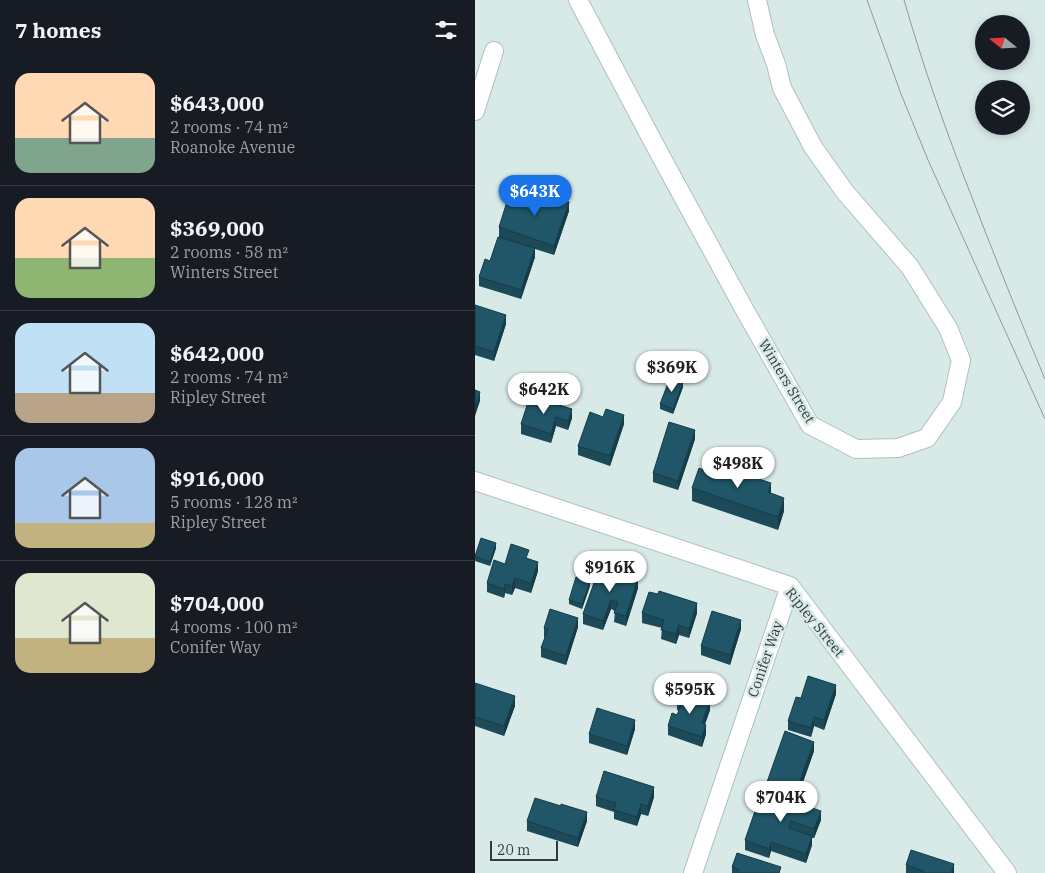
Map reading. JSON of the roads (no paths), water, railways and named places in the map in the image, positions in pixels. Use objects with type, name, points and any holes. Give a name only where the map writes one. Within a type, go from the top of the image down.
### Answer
[{"type":"street","name":"Winters Street","points":[[578,0],[743,307],[810,425],[856,449],[898,448],[927,438],[952,402],[961,360],[949,328],[910,267],[845,192],[813,147],[782,88],[776,64],[765,35],[757,0]]},
{"type":"street","points":[[475,111],[494,51]]},
{"type":"street","name":"Ripley Street","points":[[475,481],[790,586],[1007,873]]},
{"type":"street","name":"Conifer Way","points":[[693,873],[790,586]]},
{"type":"tram line","points":[[867,0],[901,94],[928,160],[1045,419]]},
{"type":"tram line","points":[[904,0],[927,74],[953,147],[1045,379]]}]
